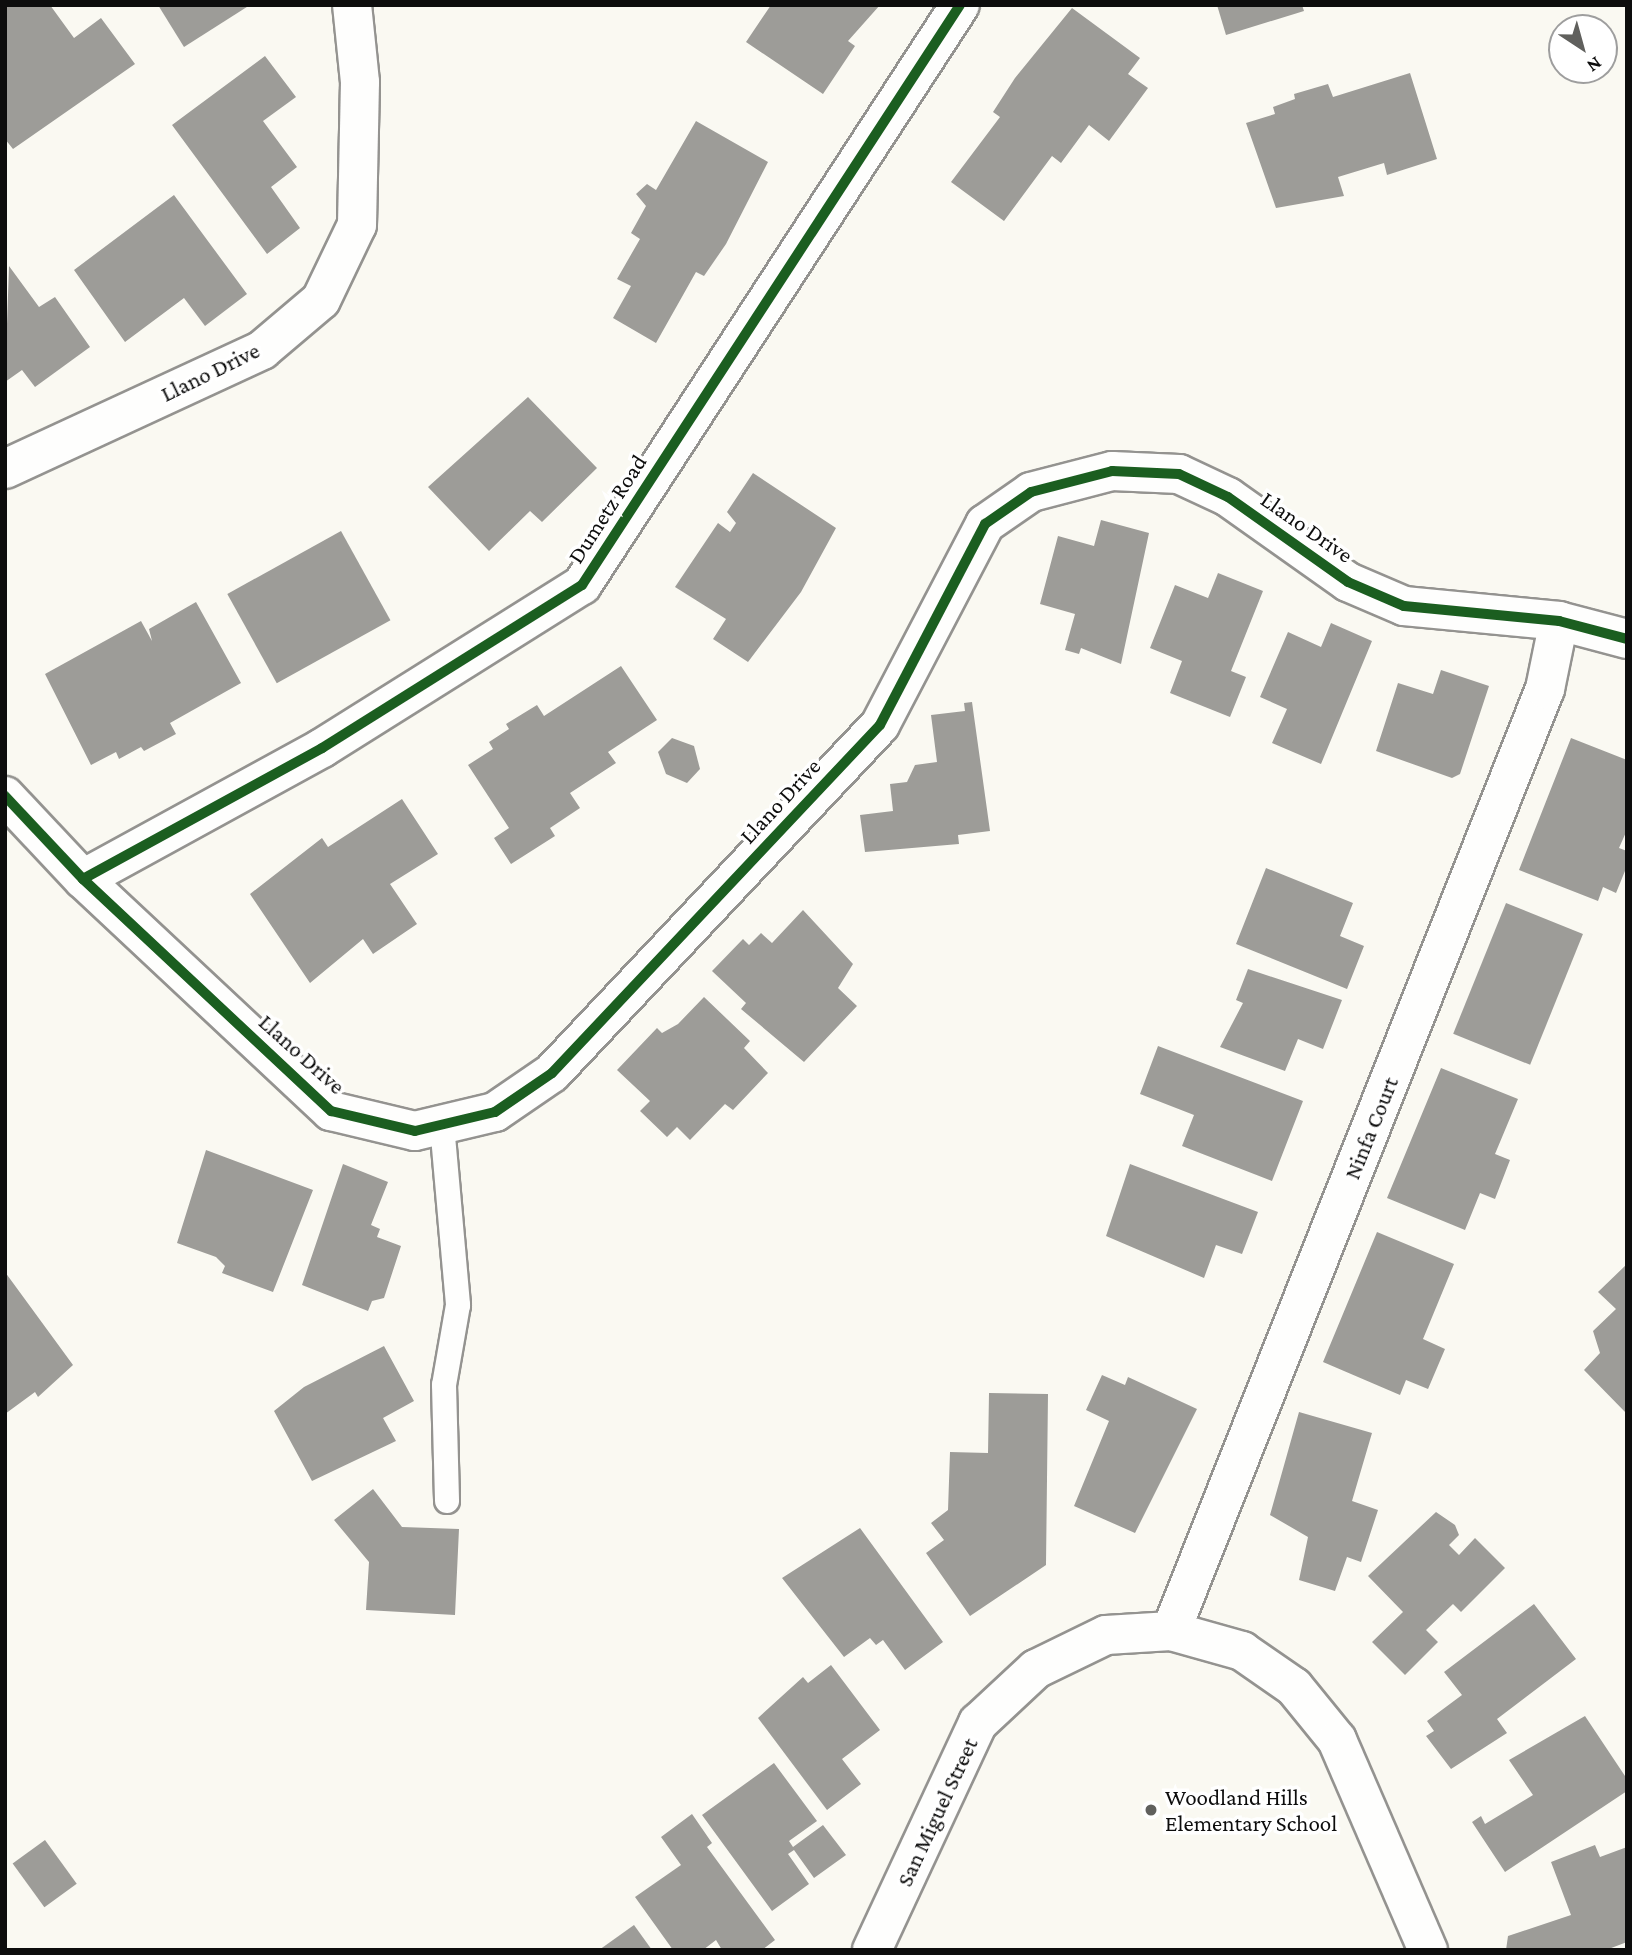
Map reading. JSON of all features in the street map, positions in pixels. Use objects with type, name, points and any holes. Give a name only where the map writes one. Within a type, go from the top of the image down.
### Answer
[{"type":"street","name":"Llano Drive","points":[[5,469],[262,350],[321,299],[357,225],[360,82],[352,5]]},
{"type":"street","name":"Dumetz Road","points":[[83,879],[322,748],[582,585],[960,5]]},
{"type":"street","name":"Llano Drive","points":[[5,796],[83,879],[331,1111],[415,1131],[495,1112],[552,1073],[880,725],[985,524],[1031,492],[1112,471],[1179,474],[1228,497],[1348,582],[1404,606],[1559,621],[1627,639]]},
{"type":"street","name":"Ninfa Court","points":[[1171,1631],[1545,689],[1559,621]]},
{"type":"street","name":"San Miguel Street","points":[[872,1950],[978,1723],[1036,1669],[1106,1635],[1171,1631],[1242,1651],[1294,1687],[1337,1740],[1428,1950]]},
{"type":"lane","points":[[442,1125],[458,1305],[444,1384],[447,1501]]},
{"type":"building","points":[[5,5],[50,5],[74,38],[101,18],[135,64],[13,149],[5,139]]},
{"type":"building","points":[[158,5],[250,5],[184,47]]},
{"type":"building","points":[[771,5],[880,5],[848,41],[855,46],[823,94],[746,42]]},
{"type":"building","points":[[1217,5],[1302,5],[1304,11],[1226,35]]},
{"type":"building","points":[[1072,8],[1140,58],[1128,74],[1148,88],[1109,141],[1089,125],[1061,163],[1052,156],[1004,221],[951,182],[1000,117],[993,112],[1015,78]]},
{"type":"building","points":[[265,56],[296,97],[263,121],[297,167],[271,187],[300,228],[267,254],[172,125]]},
{"type":"building","points":[[1410,73],[1437,159],[1387,175],[1384,163],[1338,177],[1344,196],[1276,208],[1246,123],[1275,114],[1273,107],[1295,99],[1294,94],[1328,84],[1333,97]]},
{"type":"building","points":[[696,121],[768,162],[726,244],[704,276],[696,272],[656,343],[613,318],[631,286],[617,279],[640,239],[631,233],[646,206],[636,194],[647,184],[656,190]]},
{"type":"building","points":[[174,195],[247,294],[205,326],[184,298],[125,342],[74,270]]},
{"type":"building","points":[[9,266],[39,307],[55,297],[90,347],[35,387],[22,370],[5,382]]},
{"type":"building","points":[[528,397],[597,468],[542,522],[530,511],[489,551],[428,487]]},
{"type":"building","points":[[753,473],[836,528],[801,592],[748,662],[713,639],[726,619],[675,587],[718,523],[730,532],[736,523],[727,512]]},
{"type":"building","points":[[1101,520],[1149,533],[1121,664],[1081,648],[1079,654],[1065,650],[1075,614],[1040,604],[1058,536],[1094,546]]},
{"type":"building","points":[[341,531],[390,620],[277,683],[227,594]]},
{"type":"building","points":[[1218,573],[1263,591],[1231,671],[1246,677],[1230,717],[1170,693],[1182,661],[1150,648],[1175,585],[1208,598]]},
{"type":"building","points":[[196,602],[241,683],[170,723],[176,734],[144,751],[141,747],[119,759],[116,752],[91,765],[45,674],[141,621],[152,641],[149,629]]},
{"type":"building","points":[[1331,623],[1372,641],[1321,764],[1272,743],[1287,709],[1260,697],[1288,632],[1321,647]]},
{"type":"building","points":[[621,666],[657,720],[608,752],[616,763],[570,793],[580,808],[550,828],[555,836],[511,864],[494,838],[509,828],[468,765],[493,749],[489,742],[509,729],[506,724],[537,705],[544,716]]},
{"type":"building","points":[[1441,670],[1489,686],[1460,774],[1452,778],[1376,751],[1398,683],[1433,694]]},
{"type":"building","points":[[972,702],[990,831],[958,835],[959,844],[865,852],[860,815],[893,811],[890,784],[907,782],[915,765],[937,762],[931,715],[965,711],[964,703]]},
{"type":"building","points":[[672,738],[694,746],[700,769],[687,783],[666,774],[658,752]]},
{"type":"building","points":[[1571,738],[1627,760],[1627,830],[1619,848],[1627,851],[1627,866],[1616,893],[1603,887],[1598,901],[1519,870]]},
{"type":"building","points":[[402,799],[438,854],[390,884],[417,924],[373,954],[363,939],[310,983],[250,894],[322,838],[328,847]]},
{"type":"building","points":[[1266,868],[1353,903],[1340,936],[1364,946],[1347,989],[1236,944]]},
{"type":"building","points":[[1506,903],[1583,934],[1530,1065],[1453,1034]]},
{"type":"building","points":[[803,910],[853,964],[838,988],[857,1006],[804,1062],[741,1009],[746,1003],[712,971],[743,939],[749,945],[761,933],[772,943]]},
{"type":"building","points":[[1248,969],[1342,1000],[1323,1049],[1298,1039],[1285,1071],[1220,1047],[1243,1003],[1236,1000]]},
{"type":"building","points":[[704,997],[750,1041],[744,1048],[768,1073],[733,1110],[725,1104],[690,1140],[677,1127],[667,1137],[640,1111],[650,1101],[617,1070],[657,1028],[662,1033],[678,1024]]},
{"type":"building","points":[[1158,1046],[1303,1101],[1272,1181],[1182,1146],[1194,1115],[1140,1094]]},
{"type":"building","points":[[1441,1068],[1518,1099],[1495,1154],[1510,1160],[1495,1199],[1480,1193],[1465,1230],[1387,1198]]},
{"type":"building","points":[[206,1150],[313,1190],[273,1292],[222,1273],[225,1266],[216,1257],[177,1243]]},
{"type":"building","points":[[343,1164],[388,1182],[371,1225],[380,1229],[377,1237],[401,1246],[384,1298],[372,1301],[368,1311],[302,1285]]},
{"type":"building","points":[[1130,1164],[1258,1212],[1242,1254],[1216,1245],[1204,1278],[1106,1236]]},
{"type":"building","points":[[1377,1232],[1454,1264],[1423,1339],[1445,1349],[1428,1389],[1406,1380],[1400,1395],[1323,1362]]},
{"type":"building","points":[[1627,1264],[1627,1414],[1584,1370],[1600,1353],[1593,1331],[1616,1309],[1598,1292]]},
{"type":"building","points":[[5,1272],[73,1365],[38,1397],[35,1392],[5,1414]]},
{"type":"building","points":[[384,1346],[414,1401],[383,1418],[396,1441],[312,1481],[274,1411],[304,1387]]},
{"type":"building","points":[[1102,1375],[1125,1385],[1128,1377],[1197,1409],[1135,1533],[1074,1506],[1109,1421],[1086,1410]]},
{"type":"building","points":[[989,1393],[1048,1394],[1046,1565],[970,1616],[926,1553],[944,1540],[931,1523],[948,1510],[950,1452],[988,1453]]},
{"type":"building","points":[[1299,1412],[1372,1433],[1352,1501],[1378,1510],[1361,1562],[1347,1557],[1335,1591],[1299,1580],[1308,1537],[1270,1515]]},
{"type":"building","points":[[373,1489],[402,1527],[459,1529],[455,1615],[366,1610],[369,1562],[334,1520]]},
{"type":"building","points":[[1436,1512],[1455,1525],[1459,1535],[1449,1545],[1459,1555],[1475,1538],[1505,1568],[1461,1612],[1453,1604],[1426,1630],[1438,1642],[1405,1675],[1372,1642],[1403,1612],[1368,1576]]},
{"type":"building","points":[[860,1528],[943,1642],[905,1670],[883,1640],[876,1645],[870,1638],[844,1657],[782,1578]]},
{"type":"building","points":[[1534,1604],[1576,1659],[1497,1719],[1507,1733],[1451,1769],[1426,1736],[1434,1731],[1427,1721],[1462,1695],[1444,1672]]},
{"type":"building","points":[[831,1665],[880,1730],[842,1759],[861,1784],[827,1810],[758,1718],[803,1677],[808,1683]]},
{"type":"building","points":[[1585,1716],[1627,1779],[1627,1791],[1505,1872],[1472,1822],[1481,1816],[1485,1824],[1533,1795],[1509,1760]]},
{"type":"building","points":[[774,1763],[817,1821],[789,1841],[793,1847],[823,1825],[846,1855],[814,1878],[794,1850],[788,1854],[809,1884],[772,1911],[702,1815]]},
{"type":"building","points":[[692,1814],[712,1843],[707,1847],[775,1940],[762,1950],[722,1950],[716,1940],[703,1950],[673,1950],[635,1897],[681,1865],[661,1837]]},
{"type":"building","points":[[45,1840],[77,1884],[44,1907],[13,1864]]},
{"type":"building","points":[[1595,1845],[1600,1857],[1627,1847],[1627,1942],[1606,1950],[1506,1950],[1508,1936],[1571,1915],[1551,1862]]},
{"type":"building","points":[[634,1925],[652,1950],[599,1950]]},
{"type":"cycle path","points":[[83,879],[322,748],[582,585],[960,5]]},
{"type":"cycle path","points":[[5,796],[83,879],[331,1111],[415,1131],[495,1112],[552,1073],[880,725],[985,524],[1031,492],[1112,471],[1179,474],[1228,497],[1348,582],[1404,606],[1559,621],[1627,639]]},
{"type":"place","name":"Woodland Hills Elementary School","points":[[1151,1810]]}]
